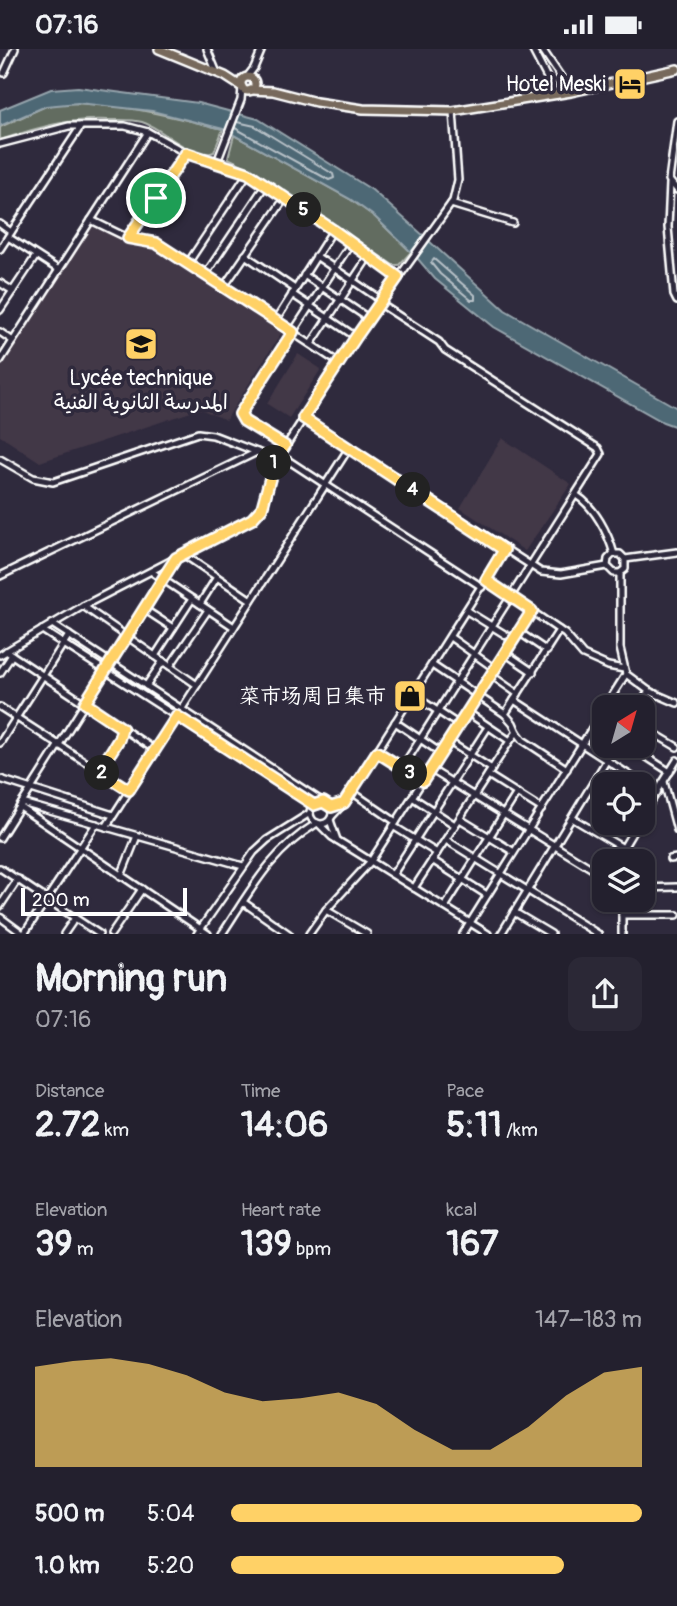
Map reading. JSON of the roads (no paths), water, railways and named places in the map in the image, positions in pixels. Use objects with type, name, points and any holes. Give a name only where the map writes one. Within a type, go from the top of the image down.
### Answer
[{"type":"main road","points":[[159,49],[248,84],[327,104],[363,109],[453,111],[556,95],[677,69]]},
{"type":"street","points":[[4,73],[15,49]]},
{"type":"street","points":[[207,49],[221,74]]},
{"type":"street","points":[[217,162],[262,49]]},
{"type":"street","points":[[532,49],[556,95]]},
{"type":"street","points":[[542,49],[571,92]]},
{"type":"street","points":[[0,655],[9,653],[83,606],[252,519],[258,513],[265,503],[275,460],[368,318],[456,194],[458,180],[453,111]]},
{"type":"street","points":[[677,121],[668,227],[674,295],[677,301]]},
{"type":"street","points":[[0,144],[51,129],[82,126],[125,126],[148,132],[186,153],[248,173],[398,277]]},
{"type":"street","points":[[0,249],[82,126]]},
{"type":"street","points":[[0,361],[148,132]]},
{"type":"street","points":[[128,238],[186,153]]},
{"type":"street","points":[[188,263],[248,173]]},
{"type":"street","points":[[670,183],[677,190]]},
{"type":"street","points":[[205,275],[266,184]]},
{"type":"street","points":[[223,288],[285,198]]},
{"type":"street","points":[[451,204],[513,223]]},
{"type":"street","points":[[91,221],[128,238],[153,242],[339,363]]},
{"type":"street","points":[[0,224],[36,256],[59,270]]},
{"type":"street","points":[[276,320],[333,230]]},
{"type":"street","points":[[285,446],[244,421],[240,414],[351,243]]},
{"type":"street","points":[[245,255],[310,306],[356,337]]},
{"type":"street","points":[[0,310],[36,256]]},
{"type":"street","points":[[316,256],[439,342],[445,350],[599,449],[600,457],[402,768]]},
{"type":"street","points":[[310,344],[369,256]]},
{"type":"street","points":[[304,275],[368,318]]},
{"type":"street","points":[[0,283],[13,291]]},
{"type":"street","points":[[0,332],[13,341]]},
{"type":"street","points":[[303,418],[541,572],[555,574],[607,566]]},
{"type":"street","points":[[0,459],[33,478],[53,481],[198,433],[213,435],[275,460]]},
{"type":"street","points":[[106,827],[349,448]]},
{"type":"street","points":[[0,576],[257,452]]},
{"type":"street","points":[[280,454],[482,587]]},
{"type":"street","points":[[576,495],[591,509],[614,554]]},
{"type":"street","points":[[222,934],[278,852],[318,823],[326,823],[344,803],[504,550]]},
{"type":"street","points":[[625,559],[677,552]]},
{"type":"street","points":[[183,554],[251,600]]},
{"type":"street","points":[[614,554],[620,554],[625,559],[625,569],[620,573],[611,571],[607,566],[608,559],[614,554]]},
{"type":"street","points":[[0,838],[176,558]]},
{"type":"street","points":[[152,572],[234,627]]},
{"type":"street","points":[[612,695],[625,672],[619,629],[620,573]]},
{"type":"street","points":[[200,604],[217,577]]},
{"type":"street","points":[[486,580],[559,630],[583,655],[625,672],[649,691],[677,703]]},
{"type":"street","points":[[155,656],[192,599]]},
{"type":"street","points":[[83,606],[197,685]]},
{"type":"street","points":[[144,609],[173,628]]},
{"type":"street","points":[[170,666],[208,610]]},
{"type":"street","points":[[467,611],[514,640]]},
{"type":"street","points":[[309,934],[326,910],[371,861],[532,611]]},
{"type":"street","points":[[52,624],[331,807],[344,803]]},
{"type":"street","points":[[43,630],[314,805]]},
{"type":"street","points":[[505,714],[559,630]]},
{"type":"street","points":[[519,632],[547,651]]},
{"type":"street","points":[[0,743],[69,635]]},
{"type":"street","points":[[450,638],[474,654],[518,694]]},
{"type":"street","points":[[0,673],[9,653]]},
{"type":"street","points":[[9,653],[155,750]]},
{"type":"street","points":[[505,653],[533,671]]},
{"type":"street","points":[[146,686],[163,661]]},
{"type":"street","points":[[432,665],[505,714],[523,740],[567,769]]},
{"type":"street","points":[[646,695],[649,691]]},
{"type":"street","points":[[413,695],[459,725]]},
{"type":"street","points":[[514,700],[657,793]]},
{"type":"street","points":[[0,707],[129,790]]},
{"type":"street","points":[[467,712],[510,741]]},
{"type":"street","points":[[396,722],[441,753]]},
{"type":"street","points":[[393,874],[488,727]]},
{"type":"street","points":[[99,771],[119,739],[122,728]]},
{"type":"street","points":[[463,934],[592,728]]},
{"type":"street","points":[[414,888],[516,732]]},
{"type":"street","points":[[655,734],[677,747]]},
{"type":"street","points":[[448,741],[542,809]]},
{"type":"street","points":[[377,752],[423,781]]},
{"type":"street","points":[[648,758],[670,772]]},
{"type":"street","points":[[600,772],[607,760]]},
{"type":"street","points":[[655,796],[677,760]]},
{"type":"street","points":[[430,769],[592,869]]},
{"type":"street","points":[[0,779],[113,815]]},
{"type":"street","points":[[664,782],[675,809],[677,830]]},
{"type":"street","points":[[501,934],[592,785]]},
{"type":"street","points":[[352,792],[437,853]]},
{"type":"street","points":[[445,907],[517,793]]},
{"type":"street","points":[[412,797],[455,825]]},
{"type":"street","points":[[199,932],[243,866],[262,844],[310,813],[314,805],[323,802]]},
{"type":"street","points":[[21,805],[243,866]]},
{"type":"street","points":[[21,805],[199,932],[208,934]]},
{"type":"street","points":[[331,807],[337,840]]},
{"type":"street","points":[[310,813],[312,819],[337,840],[488,934]]},
{"type":"street","points":[[572,818],[592,829]]},
{"type":"street","points":[[460,819],[514,852]]},
{"type":"street","points":[[0,917],[24,934],[96,824]]},
{"type":"street","points":[[601,835],[623,848],[631,835]]},
{"type":"street","points":[[121,876],[137,836]]},
{"type":"street","points":[[446,840],[598,934]]},
{"type":"street","points":[[432,860],[488,895]]},
{"type":"street","points":[[0,868],[99,934]]},
{"type":"street","points":[[0,906],[18,879]]},
{"type":"street","points":[[655,888],[677,887]]},
{"type":"street","points":[[111,934],[142,889]]},
{"type":"street","points":[[243,902],[289,934]]},
{"type":"street","points":[[326,910],[367,934]]},
{"type":"street","points":[[514,912],[551,934]]},
{"type":"street","points":[[622,934],[622,915],[677,915]]},
{"type":"street","points":[[64,934],[75,918]]},
{"type":"water","points":[[78,87],[198,103],[258,119],[372,190],[424,236],[411,252],[375,217],[350,199],[223,129],[152,111],[78,103],[46,106],[0,126],[0,110],[51,89]]},
{"type":"water","points":[[429,241],[505,310],[677,408],[677,427],[663,422],[494,327],[435,279],[417,258]]},
{"type":"place","name":"Hotel Meski","points":[[630,84]]},
{"type":"place","name":"Lycée technique المدرسة الثانوية الفنية","points":[[141,344]]},
{"type":"place","name":"菜市场周日集市","points":[[410,696]]}]
